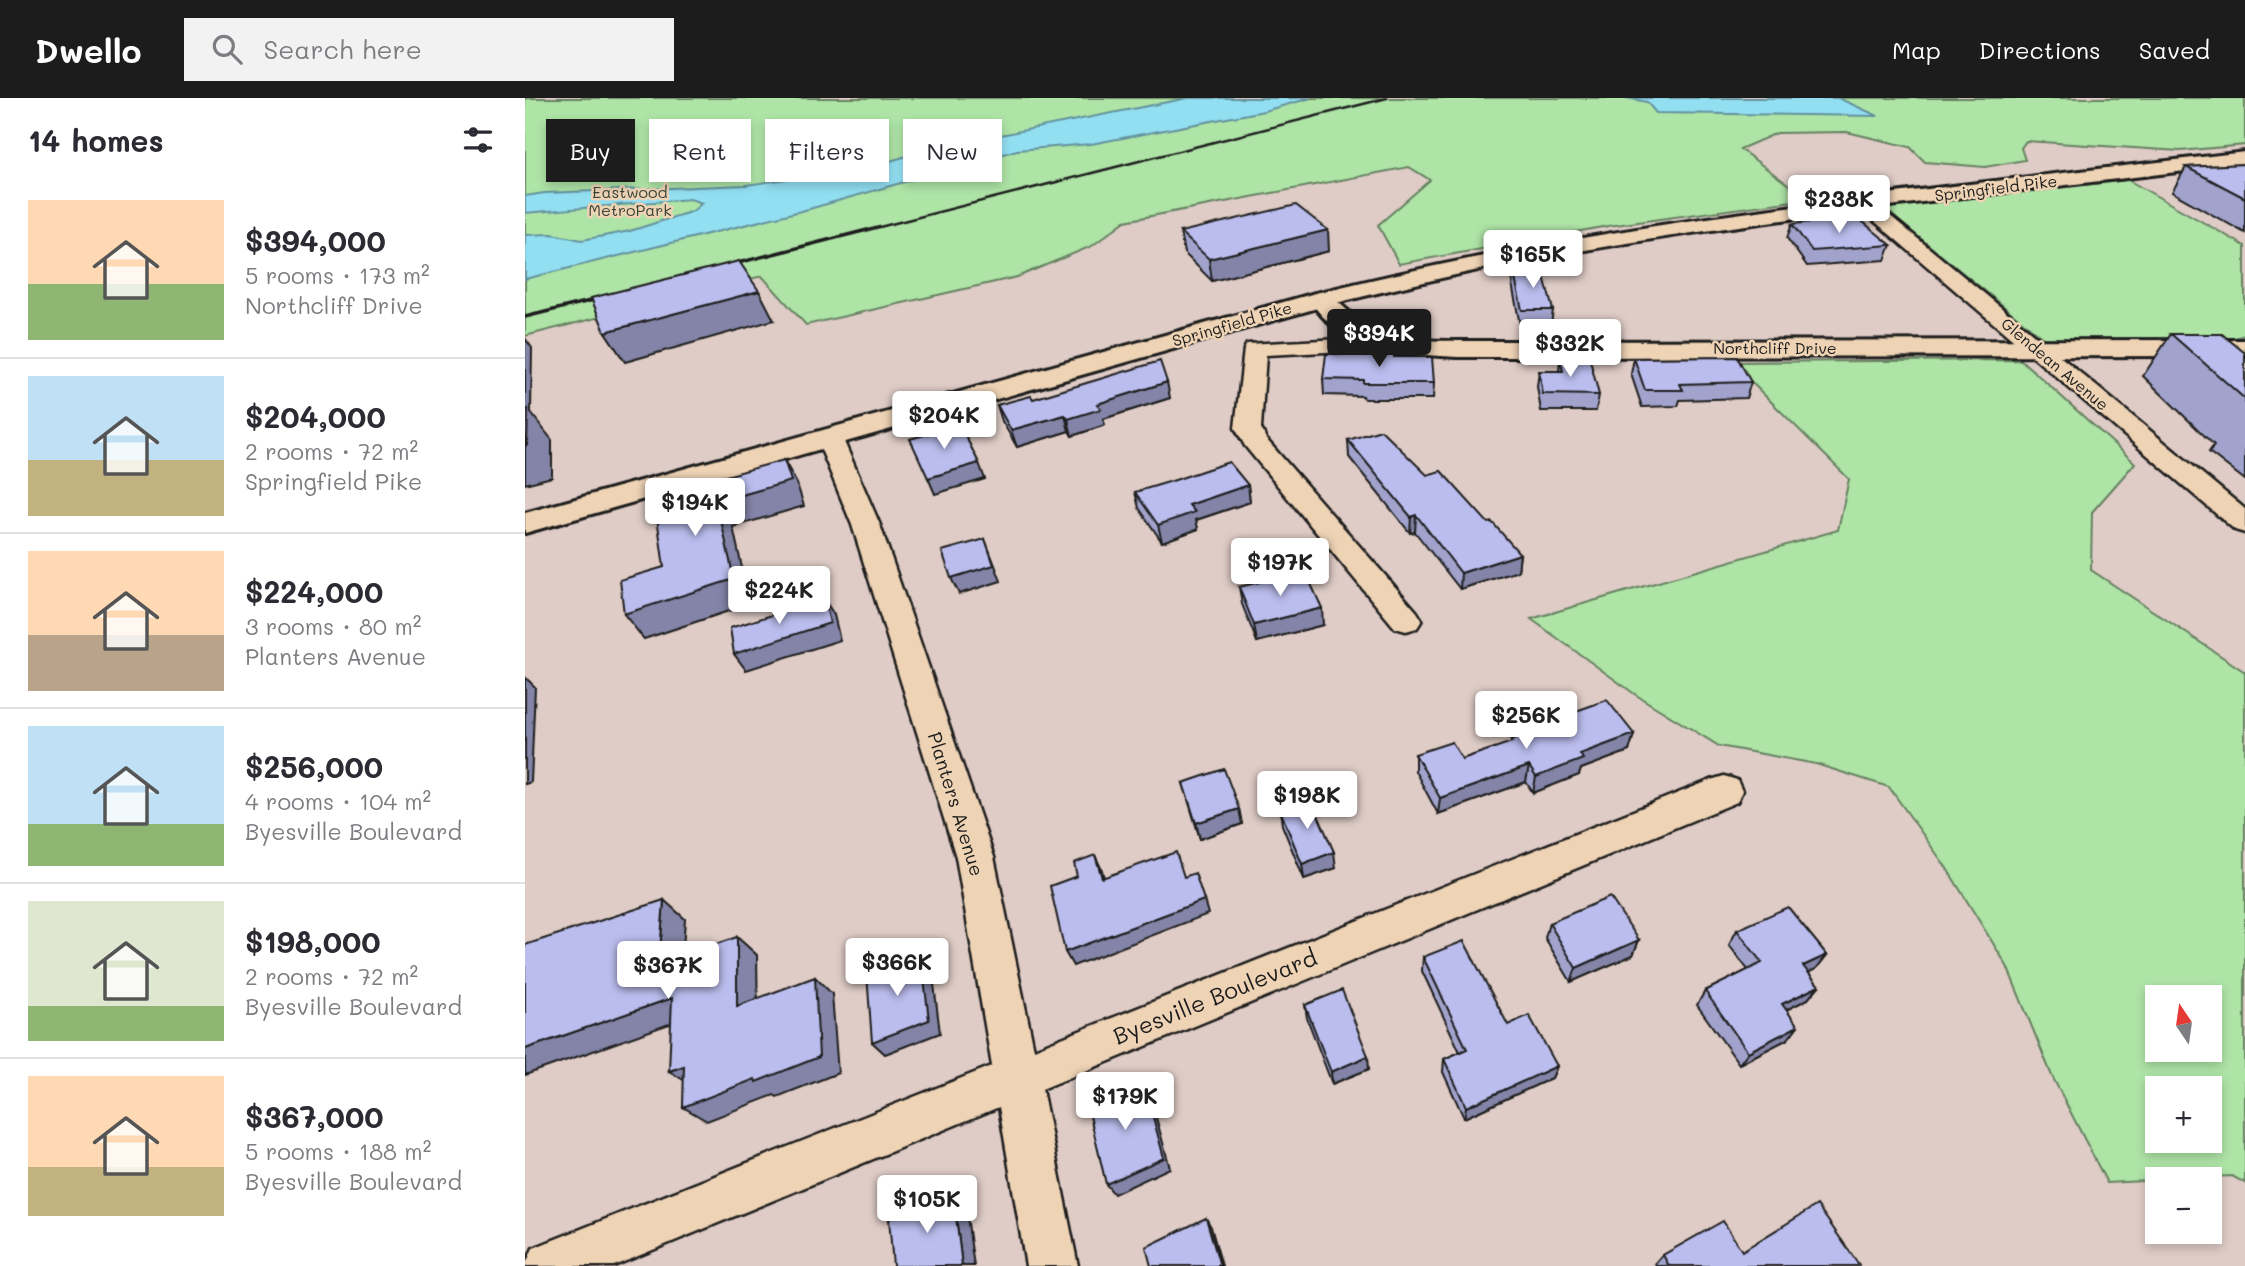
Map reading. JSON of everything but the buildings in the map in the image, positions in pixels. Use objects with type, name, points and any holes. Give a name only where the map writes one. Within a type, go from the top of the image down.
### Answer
[{"type":"main road","name":"Springfield Pike","points":[[525,523],[1321,299],[1437,271],[1591,241],[1865,204],[2245,158]]},
{"type":"main road","name":"Northcliff Drive","points":[[1321,299],[1340,320],[1378,344],[1457,348],[2245,348]]},
{"type":"street","name":"Glendean Avenue","points":[[1865,204],[2245,524]]},
{"type":"street","points":[[1378,344],[1255,349],[1248,428],[1254,441],[1406,620]]},
{"type":"street","points":[[2214,348],[2245,372]]},
{"type":"street","name":"Planters Avenue","points":[[829,437],[866,525],[975,857],[1052,1266]]},
{"type":"street","name":"Byesville Boulevard","points":[[551,1266],[1724,791]]},
{"type":"green space","name":"Eastwood MetroPark","points":[[525,98],[2245,98],[2245,145],[2180,151],[2026,141],[2021,148],[2025,160],[1985,167],[1925,162],[1910,147],[1847,132],[1777,133],[1740,149],[1808,199],[1608,226],[1399,264],[1378,225],[1430,180],[1409,167],[1125,221],[1092,246],[1017,277],[806,325],[762,276],[525,336]]},
{"type":"green space","points":[[2128,180],[2245,246],[2245,335],[2224,341],[2044,339],[1883,208]]},
{"type":"green space","points":[[2021,360],[2135,463],[2092,512],[2091,570],[2245,672],[2245,1183],[2232,1176],[2222,1177],[2222,1167],[2145,1167],[2145,1181],[2107,1183],[2052,1076],[2007,966],[1946,867],[1889,787],[1816,764],[1719,746],[1636,695],[1531,619],[1838,530],[1849,479],[1731,362]]},
{"type":"water","points":[[1188,98],[1311,98],[1264,111],[1091,144],[1017,150],[1002,154],[1002,135]]},
{"type":"water","points":[[1626,98],[1838,98],[1878,116],[1656,113],[1647,102]]},
{"type":"water","points":[[903,157],[904,182],[809,209],[525,279],[525,235],[552,234],[582,240],[630,231],[693,211],[702,203],[690,199],[525,213],[525,196],[767,182],[889,182],[889,161]]},
{"type":"railway","points":[[860,232],[1387,98]]},
{"type":"railway","points":[[722,267],[867,230]]},
{"type":"railway","points":[[525,317],[610,296]]}]
